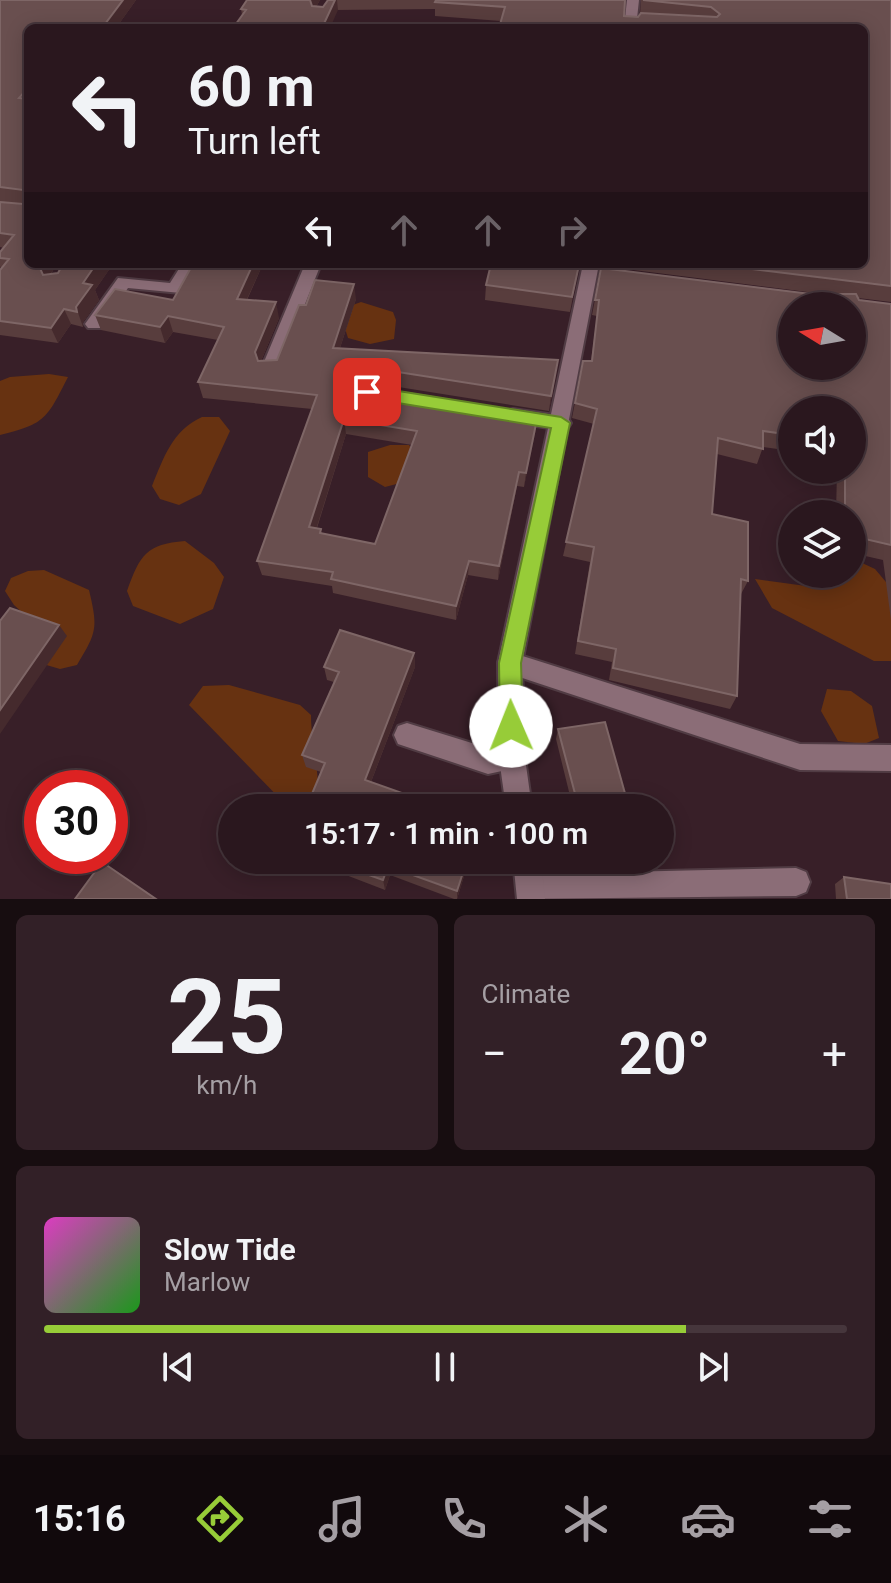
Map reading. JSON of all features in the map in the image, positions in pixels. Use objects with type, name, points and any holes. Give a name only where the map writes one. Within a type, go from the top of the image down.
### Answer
[{"type":"street","points":[[633,0],[631,24],[647,21]]},
{"type":"street","points":[[94,324],[124,282],[175,289],[188,268]]},
{"type":"street","points":[[270,369],[311,268]]},
{"type":"street","points":[[517,794],[512,758],[510,663],[590,270]]},
{"type":"street","points":[[492,412],[561,423]]},
{"type":"street","points":[[510,663],[800,757],[891,758]]},
{"type":"street","points":[[407,735],[488,761],[512,758]]},
{"type":"street","points":[[530,882],[796,882]]},
{"type":"shaded area","points":[[361,302],[393,312],[396,320],[394,339],[370,344],[348,338],[343,322],[350,306]]},
{"type":"shaded area","points":[[49,374],[68,377],[49,410],[36,423],[0,435],[0,381],[10,377]]},
{"type":"shaded area","points":[[202,417],[219,417],[230,431],[201,494],[179,505],[160,499],[152,486],[165,455],[176,437]]},
{"type":"shaded area","points":[[390,445],[409,445],[420,462],[412,480],[385,487],[368,477],[368,452]]},
{"type":"shaded area","points":[[185,541],[214,563],[224,577],[213,609],[180,624],[133,606],[127,591],[141,560],[161,545]]},
{"type":"shaded area","points":[[866,565],[875,569],[891,588],[891,661],[874,661],[772,608],[755,579],[778,582],[778,588],[866,588]]},
{"type":"shaded area","points":[[44,570],[89,590],[94,629],[77,665],[60,669],[43,664],[46,634],[14,605],[5,591],[11,578],[28,571]]},
{"type":"shaded area","points":[[229,685],[300,705],[311,715],[317,794],[275,794],[189,705],[203,686]]},
{"type":"shaded area","points":[[827,689],[851,691],[872,706],[879,738],[864,744],[838,741],[821,711]]},
{"type":"building","points":[[0,0],[123,0],[105,24],[24,24],[24,92],[19,98],[24,99],[24,190],[0,187]]},
{"type":"building","points":[[247,0],[310,0],[312,6],[323,7],[328,0],[335,0],[324,24],[236,24],[246,10],[241,9]]},
{"type":"building","points":[[625,0],[624,16],[638,17],[641,13],[717,17],[720,14],[711,7],[643,0],[891,0],[891,286],[745,268],[868,268],[868,24],[500,24],[505,7],[435,2]]},
{"type":"building","points":[[24,190],[24,268],[40,268],[43,275],[58,273],[61,268],[93,268],[83,283],[92,285],[76,307],[77,312],[64,309],[51,328],[0,321],[0,270],[9,259],[0,258],[0,252],[14,235],[0,233],[0,202],[23,204]]},
{"type":"building","points":[[191,268],[251,268],[237,299],[276,302],[255,352],[258,361],[277,360],[299,305],[306,305],[315,280],[354,284],[333,348],[558,360],[551,396],[366,367],[356,371],[353,378],[358,385],[538,414],[526,473],[519,472],[499,566],[469,561],[456,606],[331,579],[333,572],[257,561],[317,395],[198,382],[224,327],[168,316],[160,327],[95,315],[115,289],[173,300]],"holes":[[[344,419],[417,431],[375,544],[320,533],[321,529],[309,527]]]},
{"type":"building","points":[[490,268],[578,268],[572,297],[486,285]]},
{"type":"building","points":[[601,268],[795,292],[778,292],[778,380],[866,380],[866,301],[891,304],[891,545],[866,539],[866,500],[845,500],[845,484],[866,484],[866,396],[778,396],[778,433],[763,431],[763,449],[718,438],[712,514],[748,522],[748,581],[741,579],[737,696],[613,668],[616,649],[578,641],[594,547],[566,542],[597,409],[575,403],[583,361],[592,361],[599,300],[595,300]]},
{"type":"building","points":[[10,608],[59,625],[0,710],[0,621]]},
{"type":"building","points":[[340,630],[414,653],[365,780],[404,794],[312,794],[325,763],[302,755],[339,672],[324,667]]},
{"type":"building","points":[[605,722],[625,794],[575,794],[558,729]]},
{"type":"building","points":[[93,874],[120,874],[156,899],[75,899]]},
{"type":"building","points":[[366,874],[385,874],[383,880]]},
{"type":"building","points":[[410,874],[462,874],[457,891]]},
{"type":"building","points":[[844,877],[891,884],[891,899],[847,899]]},
{"type":"route","points":[[367,392],[561,423],[510,663],[511,726]]}]
